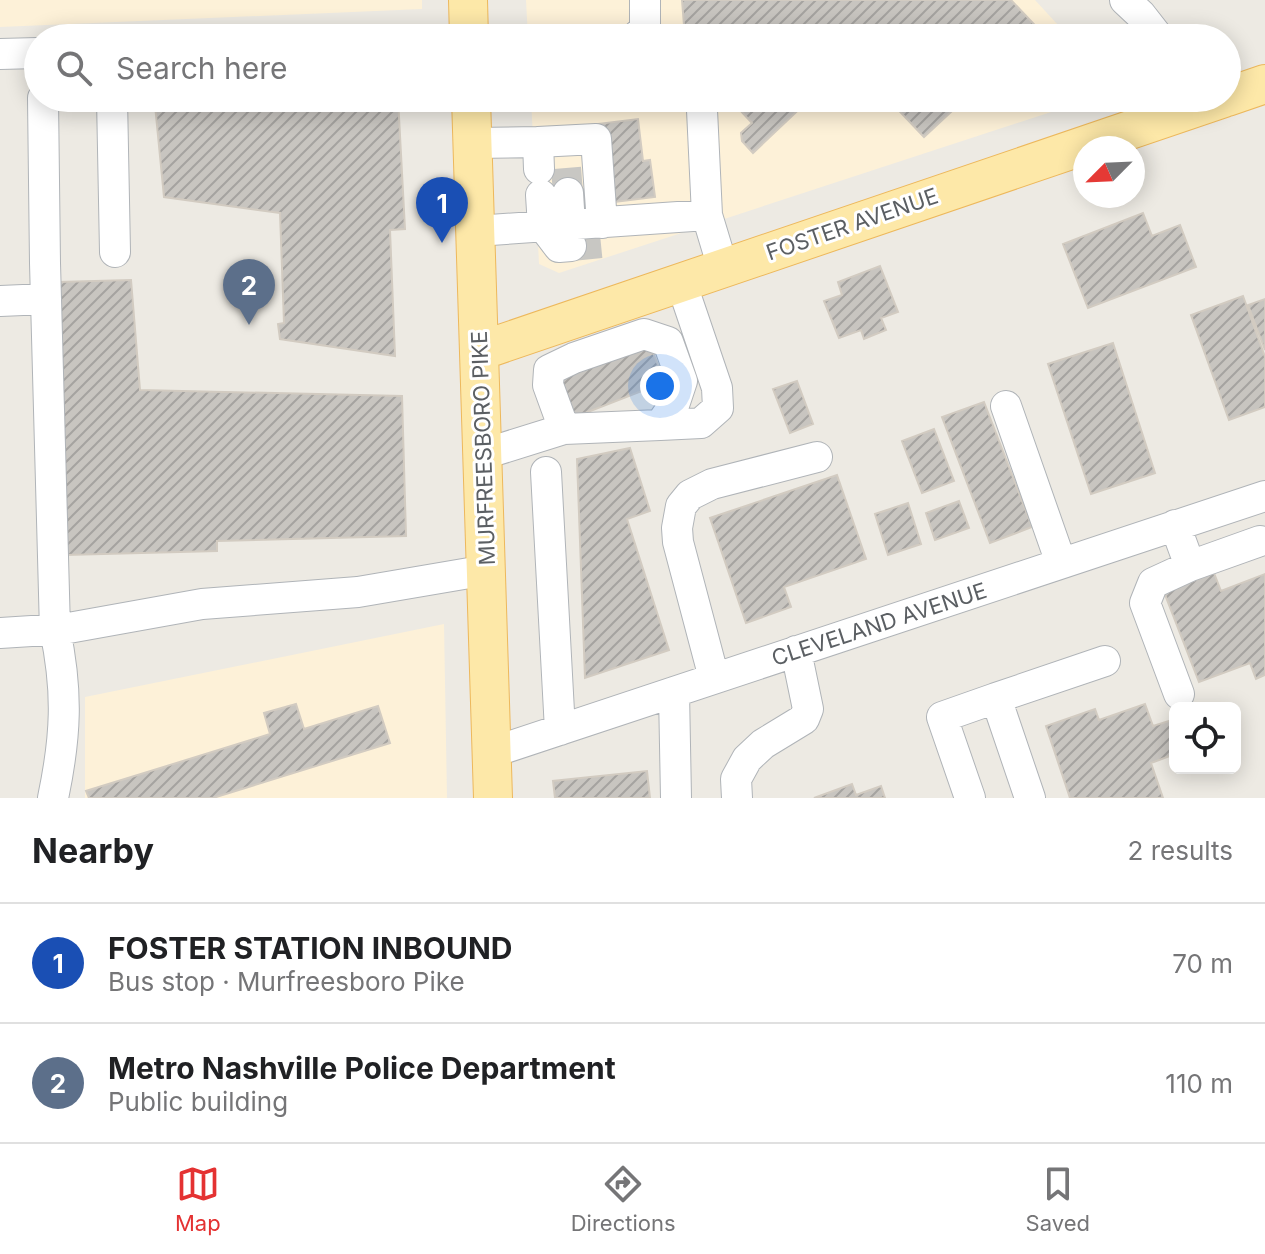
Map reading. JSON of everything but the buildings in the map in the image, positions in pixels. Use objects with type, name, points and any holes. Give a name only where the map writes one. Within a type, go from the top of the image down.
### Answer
[{"type":"main road","points":[[468,0],[469,24]]},
{"type":"main road","name":"FOSTER AVENUE","points":[[1241,91],[1265,84]]},
{"type":"main road","name":"MURFREESBORO PIKE","points":[[472,112],[493,798]]},
{"type":"main road","name":"FOSTER AVENUE","points":[[480,351],[1173,112]]},
{"type":"street","points":[[645,0],[645,24]]},
{"type":"street","points":[[1125,0],[1148,24]]},
{"type":"street","points":[[0,54],[24,53]]},
{"type":"street","points":[[43,112],[55,630],[63,668],[65,709],[53,798]]},
{"type":"street","points":[[112,112],[115,252]]},
{"type":"street","points":[[702,112],[707,215],[723,268]]},
{"type":"street","points":[[553,168],[596,139],[577,232]]},
{"type":"street","points":[[473,143],[553,168]]},
{"type":"street","points":[[553,168],[577,232]]},
{"type":"street","points":[[476,231],[577,232],[638,220],[707,215]]},
{"type":"street","points":[[484,454],[564,429],[701,423],[718,408],[717,388],[681,282]]},
{"type":"street","points":[[0,301],[46,299]]},
{"type":"street","points":[[564,429],[548,385],[549,370],[644,334],[668,342],[682,381],[674,405],[660,425]]},
{"type":"street","points":[[1006,406],[1061,563]]},
{"type":"street","points":[[714,678],[678,542],[681,506],[690,495],[712,484],[817,457]]},
{"type":"street","points":[[546,472],[560,730]]},
{"type":"street","name":"CLEVELAND AVENUE","points":[[493,752],[1265,496]]},
{"type":"street","points":[[1175,525],[1190,566]]},
{"type":"street","points":[[1179,694],[1145,603],[1153,583],[1260,541]]},
{"type":"street","points":[[0,633],[55,630],[202,604],[358,592],[487,570]]},
{"type":"street","points":[[737,798],[736,779],[747,759],[763,744],[804,719],[808,709],[796,651]]},
{"type":"street","points":[[970,798],[942,717],[1105,661]]},
{"type":"street","points":[[674,692],[676,798]]},
{"type":"street","points":[[996,698],[1030,798]]},
{"type":"shaded area","points":[[0,0],[422,0],[422,9],[0,27]]},
{"type":"shaded area","points":[[526,0],[1035,0],[1057,24],[527,24]]},
{"type":"shaded area","points":[[532,112],[1051,112],[559,273],[539,264]]},
{"type":"shaded area","points":[[444,624],[447,798],[85,798],[85,697]]},
{"type":"tunnel","points":[[566,168],[568,193]]},
{"type":"tunnel","points":[[571,246],[601,243]]},
{"type":"place","name":"FOSTER STATION INBOUND","points":[[442,243]]},
{"type":"place","name":"Metro Nashville Police Department","points":[[249,325]]}]
